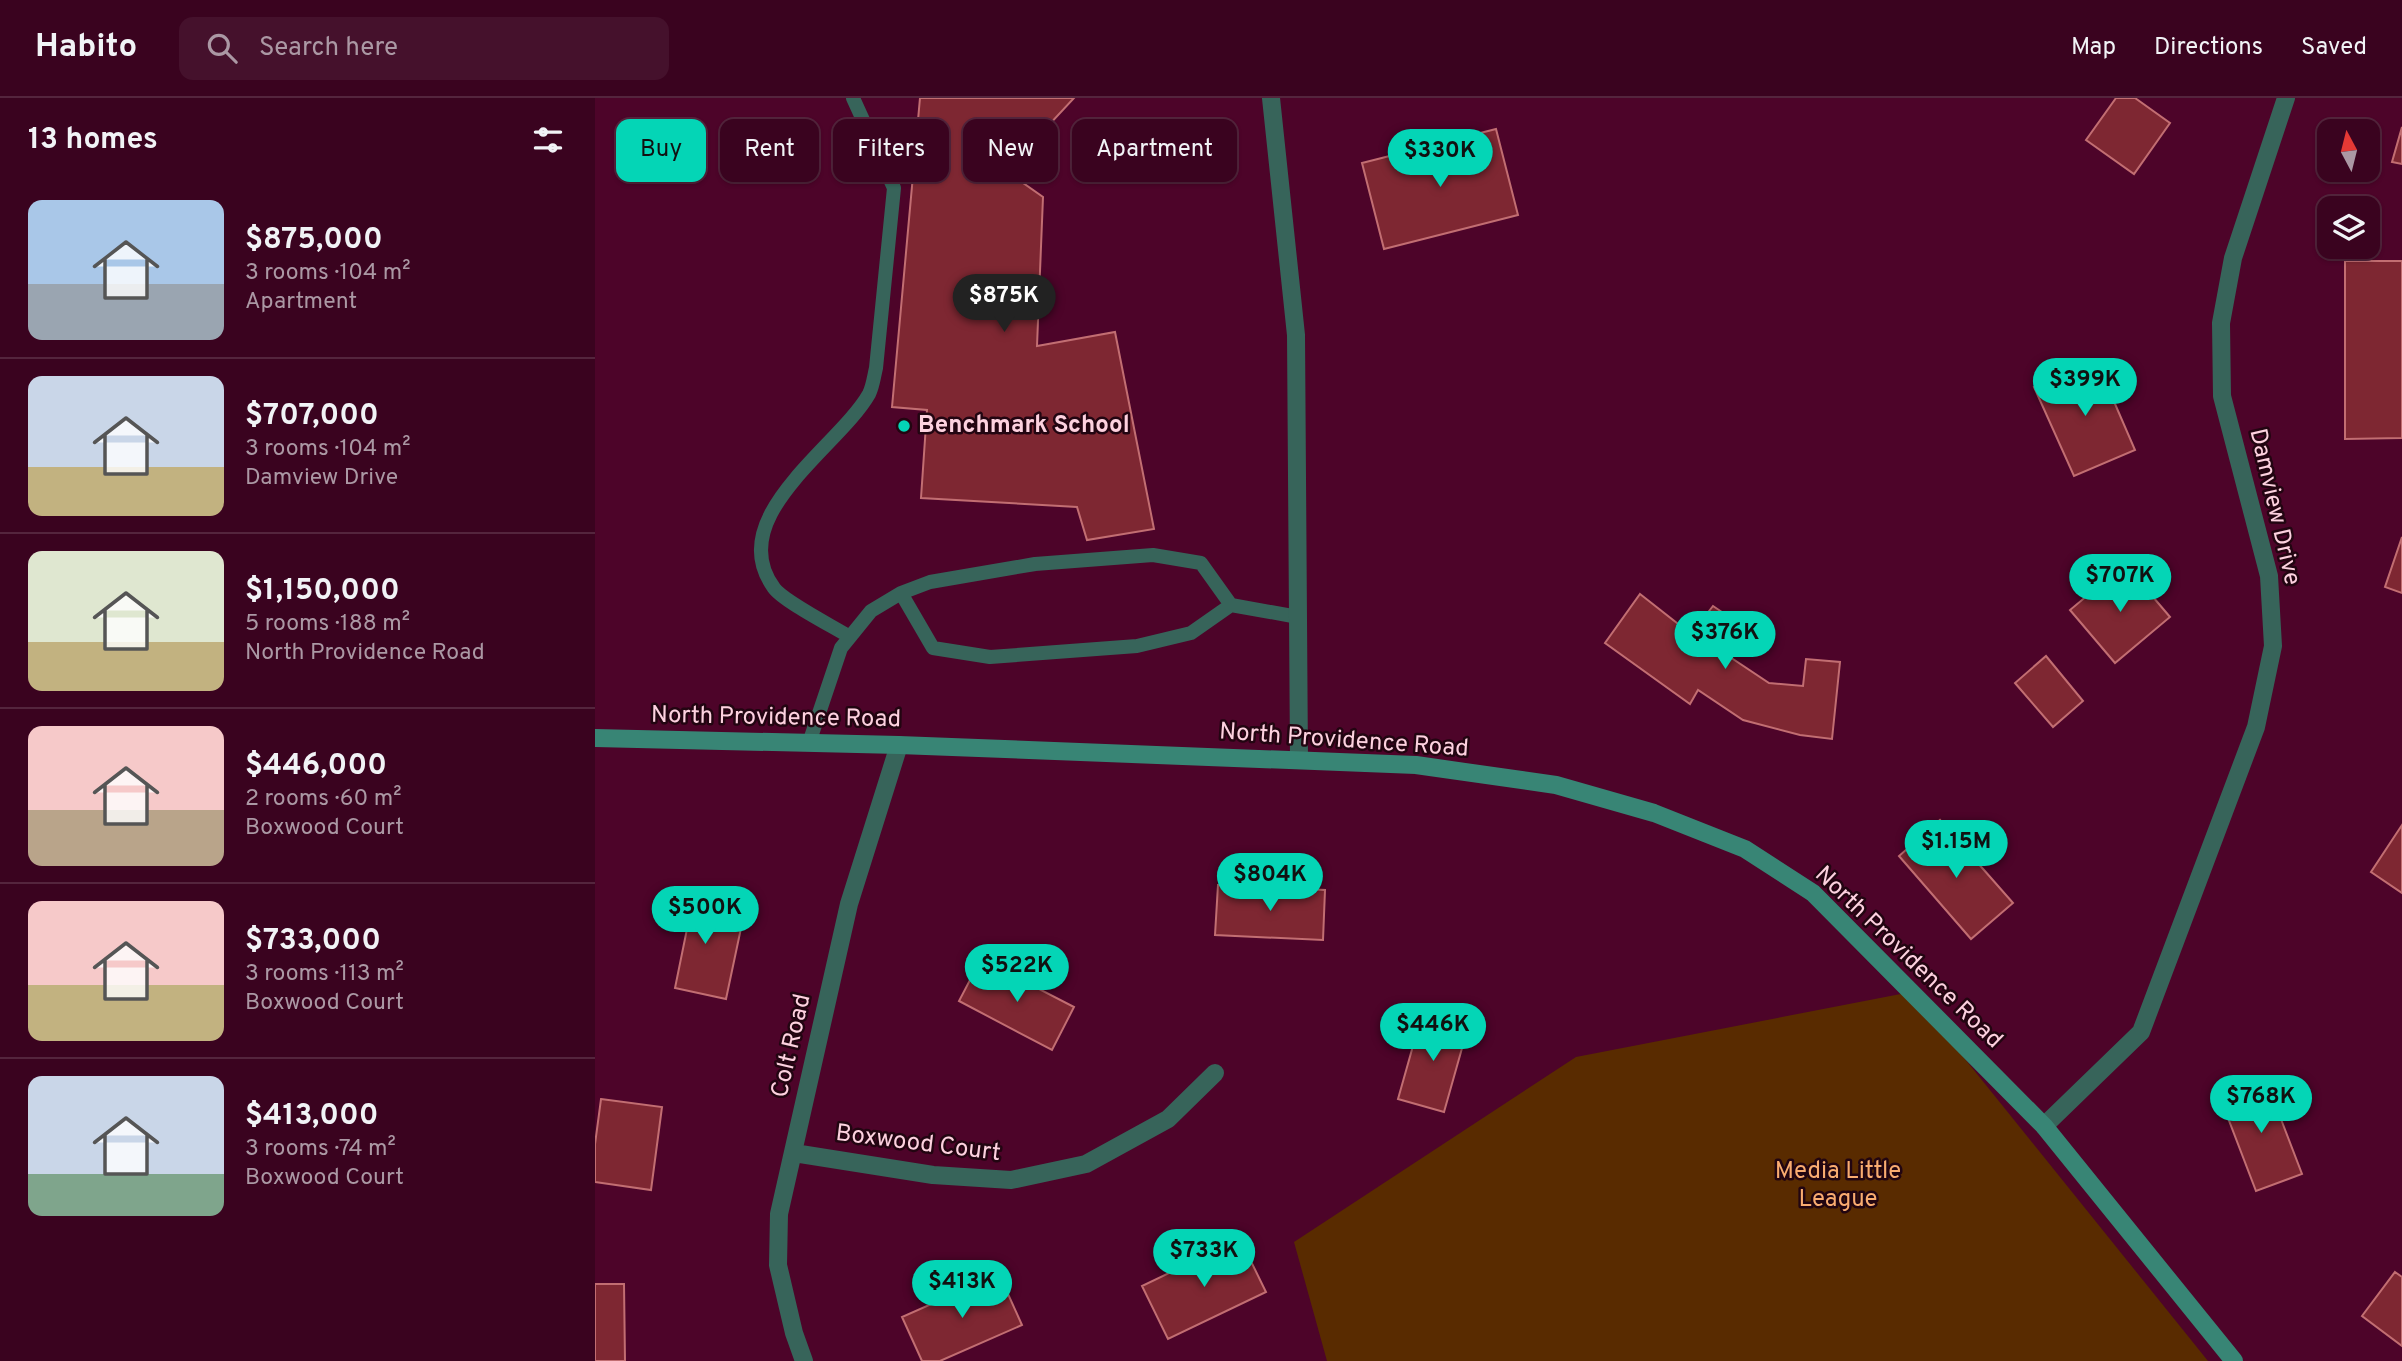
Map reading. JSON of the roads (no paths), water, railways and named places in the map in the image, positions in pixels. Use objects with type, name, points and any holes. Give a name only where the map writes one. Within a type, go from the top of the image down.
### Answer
[{"type":"main road","name":"North Providence Road","points":[[595,738],[899,745],[1416,765],[1556,785],[1654,813],[1745,849],[1813,893],[2044,1126],[2234,1361]]},
{"type":"street","points":[[1271,98],[1296,335],[1299,760]]},
{"type":"street","name":"Damview Drive","points":[[2044,1126],[2141,1032],[2256,727],[2273,646],[2269,576],[2222,396],[2221,323],[2232,258],[2286,98]]},
{"type":"street","name":"Colt Road","points":[[804,1361],[793,1333],[778,1265],[779,1213],[849,904],[899,745]]},
{"type":"street","name":"Boxwood Court","points":[[794,1153],[933,1174],[1011,1180],[1086,1164],[1168,1119],[1215,1073]]},
{"type":"lane","points":[[850,637],[774,590],[762,563],[762,545],[764,528],[780,498],[811,460],[851,419],[870,391],[876,368],[894,188],[853,98]]},
{"type":"lane","points":[[809,743],[841,648],[871,611],[901,593],[930,582],[1035,564],[1153,555],[1201,563],[1231,606]]},
{"type":"lane","points":[[901,593],[933,648],[990,657],[1136,646],[1192,633],[1231,606],[1299,617]]},
{"type":"place","name":"Benchmark School","points":[[904,426]]},
{"type":"park label","name":"Media Little League","points":[[1838,1186]]}]
